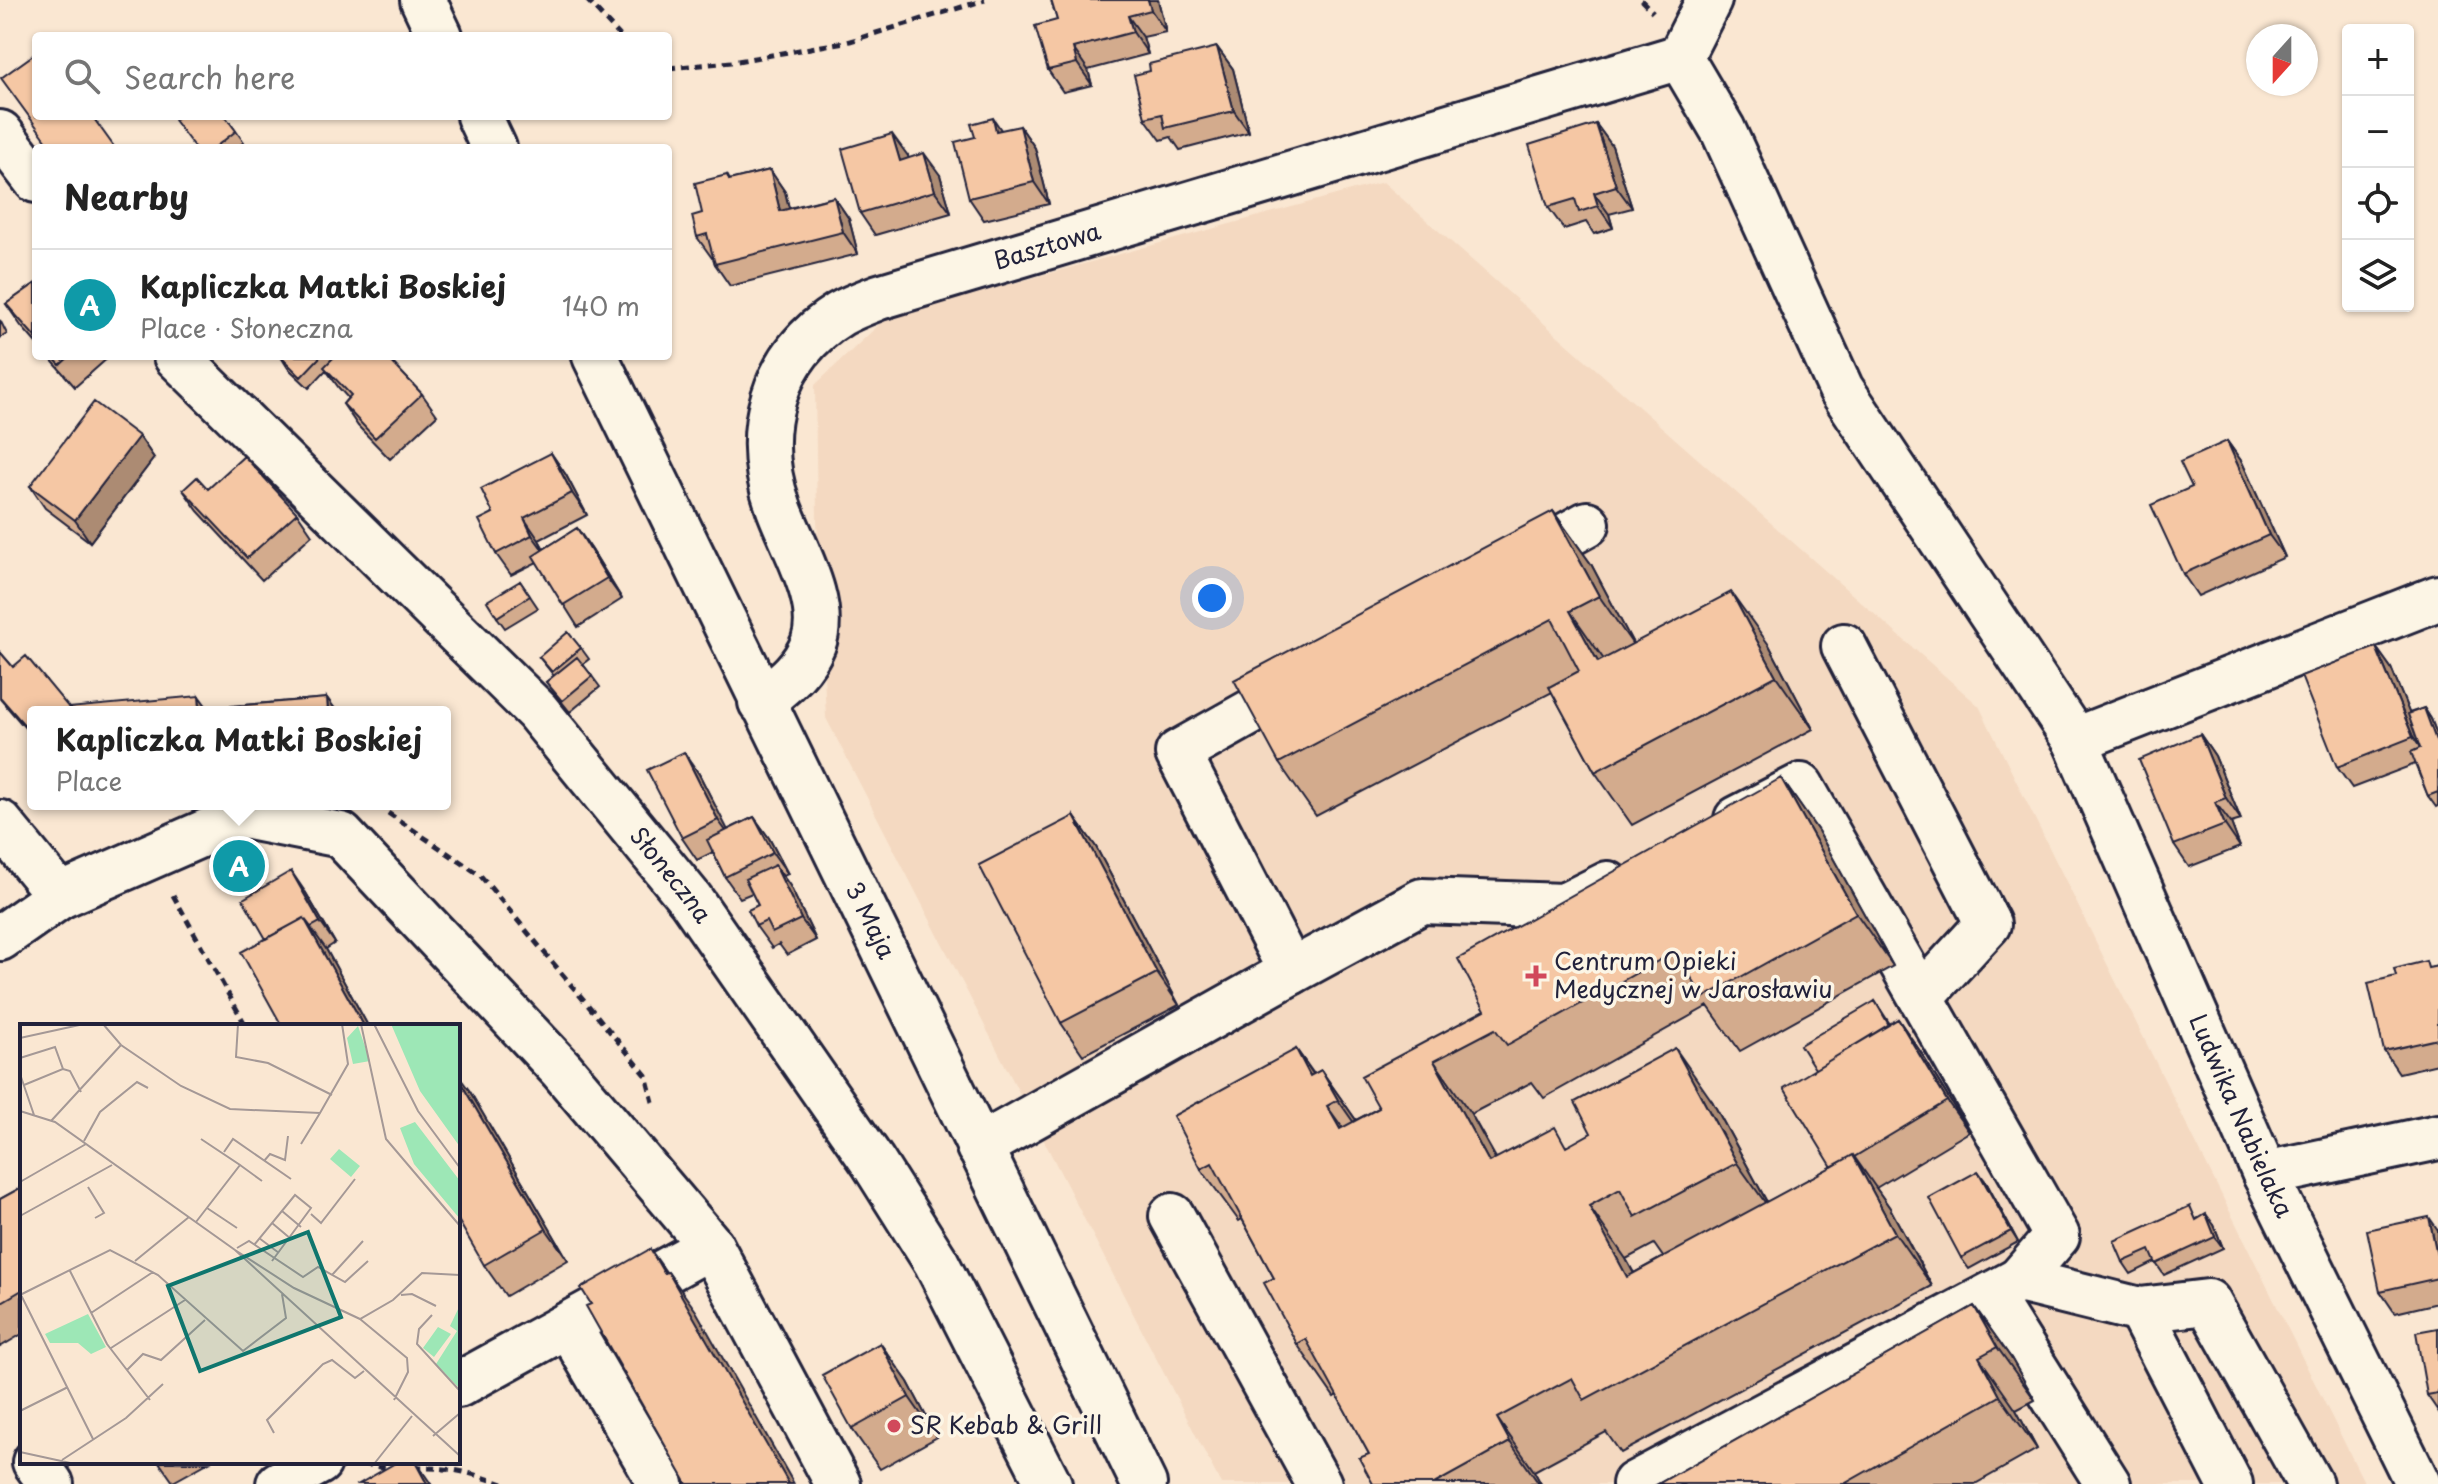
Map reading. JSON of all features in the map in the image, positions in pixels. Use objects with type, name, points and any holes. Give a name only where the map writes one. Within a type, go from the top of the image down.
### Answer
[{"type":"street","points":[[423,0],[438,32]]},
{"type":"street","points":[[1680,57],[1709,0]]},
{"type":"street","name":"Basztowa","points":[[761,702],[798,672],[814,641],[816,610],[804,566],[778,505],[768,465],[766,428],[778,384],[795,356],[841,314],[879,297],[1680,57]]},
{"type":"street","name":"Ludwika Nabielaka","points":[[1680,57],[1723,130],[1841,389],[2075,740],[2265,1174],[2418,1484]]},
{"type":"street","points":[[481,120],[492,144]]},
{"type":"street","points":[[0,133],[32,175]]},
{"type":"street","name":"Słoneczna","points":[[180,360],[537,711],[691,900],[873,1162],[936,1262],[1049,1484]]},
{"type":"street","name":"3 Maja","points":[[597,360],[1144,1484]]},
{"type":"street","points":[[1478,585],[1587,524]]},
{"type":"street","points":[[2075,740],[2438,598]]},
{"type":"street","points":[[1844,646],[1988,924],[1921,997]]},
{"type":"street","points":[[1291,972],[1178,753],[1342,661]]},
{"type":"street","points":[[1635,1484],[2004,1288],[2057,1236],[1801,786],[1704,835]]},
{"type":"street","points":[[0,938],[60,896],[243,816],[341,835],[562,1070],[711,1246],[838,1484]]},
{"type":"street","points":[[0,823],[60,896]]},
{"type":"street","points":[[979,1147],[1422,901],[1564,906],[1648,863]]},
{"type":"street","points":[[2265,1174],[2438,1137]]},
{"type":"street","points":[[1172,1216],[1319,1484]]},
{"type":"street","points":[[460,1384],[711,1246]]},
{"type":"street","points":[[2004,1288],[2140,1310],[2208,1302],[2310,1484]]},
{"type":"street","points":[[2004,1288],[2108,1484]]},
{"type":"street","points":[[2140,1310],[2230,1484]]},
{"type":"street","points":[[568,1325],[661,1484]]},
{"type":"street","points":[[37,1464],[51,1484]]},
{"type":"path","points":[[587,0],[616,32]]},
{"type":"path","points":[[672,68],[732,62],[850,41],[985,0]]},
{"type":"path","points":[[151,856],[245,1024]]},
{"type":"path","points":[[363,1464],[392,1469],[443,1467],[503,1484]]},
{"type":"shaded area","name":"Centrum Opieki Medycznej w Jarosławiu","points":[[1383,182],[1979,706],[2365,1484],[1221,1484],[826,718],[817,519],[815,385],[886,318]]},
{"type":"building","points":[[1051,0],[1148,0],[1151,10],[1128,16],[1133,32],[1073,48],[1077,63],[1048,70],[1035,26],[1057,20]]},
{"type":"building","points":[[1217,47],[1234,111],[1165,128],[1162,114],[1145,118],[1134,75],[1150,71],[1149,64]]},
{"type":"building","points":[[32,56],[32,120],[95,120],[112,144],[49,144],[1,78]]},
{"type":"building","points":[[993,118],[996,131],[1020,126],[1034,182],[969,198],[955,142],[975,137],[971,124]]},
{"type":"building","points":[[174,120],[228,120],[236,131],[219,144],[192,144]]},
{"type":"building","points":[[1596,124],[1616,186],[1594,193],[1598,206],[1579,212],[1575,199],[1548,207],[1529,145]]},
{"type":"building","points":[[892,134],[900,161],[924,153],[935,191],[860,213],[842,149]]},
{"type":"building","points":[[770,170],[780,211],[834,197],[843,232],[715,264],[707,234],[697,237],[692,216],[702,213],[695,183],[727,175],[729,180]]},
{"type":"building","points":[[32,286],[32,333],[6,304]]},
{"type":"building","points":[[284,360],[317,360],[301,377]]},
{"type":"building","points":[[331,360],[390,360],[422,394],[375,438],[343,404],[351,395],[324,367]]},
{"type":"building","points":[[94,402],[139,436],[75,520],[30,486]]},
{"type":"building","points":[[2227,441],[2269,535],[2183,574],[2151,505],[2192,487],[2180,462]]},
{"type":"building","points":[[551,453],[572,493],[524,518],[532,535],[496,554],[479,520],[493,513],[481,489]]},
{"type":"building","points":[[244,456],[297,513],[247,558],[183,490],[197,477],[208,489]]},
{"type":"building","points":[[1553,511],[1599,596],[1570,611],[1598,662],[1731,592],[1776,676],[1595,772],[1549,687],[1579,671],[1552,619],[1279,763],[1234,680]]},
{"type":"building","points":[[577,528],[607,578],[563,605],[533,556]]},
{"type":"building","points":[[520,581],[530,596],[497,617],[487,601]]},
{"type":"building","points":[[568,632],[581,648],[552,672],[539,657]]},
{"type":"building","points":[[2376,647],[2413,737],[2337,767],[2301,676]]},
{"type":"building","points":[[0,652],[13,667],[26,656],[67,706],[27,706],[27,728],[0,697]]},
{"type":"building","points":[[577,657],[592,676],[562,701],[546,682]]},
{"type":"building","points":[[199,696],[200,706],[91,706]]},
{"type":"building","points":[[327,698],[328,706],[235,706]]},
{"type":"building","points":[[2424,708],[2438,746],[2438,792],[2428,796],[2411,752],[2420,748],[2408,714]]},
{"type":"building","points":[[2200,734],[2226,798],[2215,802],[2225,825],[2174,845],[2139,760]]},
{"type":"building","points":[[684,752],[718,820],[682,838],[647,770]]},
{"type":"building","points":[[1781,778],[1856,913],[1703,998],[1676,951],[1507,1045],[1495,1029],[1434,1061],[1489,1162],[1555,1127],[1566,1147],[1591,1133],[1575,1102],[1675,1048],[1737,1163],[1635,1217],[1620,1189],[1589,1206],[1627,1277],[1853,1155],[1895,1233],[1584,1400],[1572,1378],[1497,1418],[1510,1442],[1434,1484],[1373,1484],[1359,1458],[1369,1454],[1306,1339],[1297,1344],[1264,1283],[1274,1278],[1212,1163],[1201,1169],[1173,1116],[1296,1049],[1310,1076],[1321,1070],[1338,1100],[1327,1106],[1340,1129],[1379,1108],[1361,1076],[1485,1010],[1458,959]]},
{"type":"building","points":[[1074,816],[1157,973],[1061,1023],[979,865]]},
{"type":"building","points":[[754,817],[773,853],[725,877],[707,840]]},
{"type":"building","points":[[775,865],[801,919],[772,933],[766,921],[756,926],[748,910],[758,905],[745,879]]},
{"type":"building","points":[[291,871],[320,922],[311,927],[304,918],[266,939],[243,899]]},
{"type":"building","points":[[304,918],[363,1024],[281,1024],[241,952]]},
{"type":"building","points":[[2426,961],[2428,968],[2438,966],[2438,1039],[2384,1051],[2368,983],[2396,976],[2394,969]]},
{"type":"building","points":[[1875,1001],[1889,1025],[1815,1069],[1800,1045]]},
{"type":"building","points":[[1898,1019],[1947,1101],[1832,1167],[1784,1088]]},
{"type":"building","points":[[460,1081],[546,1229],[484,1265],[460,1223]]},
{"type":"building","points":[[1978,1171],[2011,1231],[1961,1258],[1929,1198]]},
{"type":"building","points":[[20,1188],[20,1291],[0,1303],[0,1199]]},
{"type":"building","points":[[2190,1206],[2196,1220],[2206,1214],[2215,1237],[2156,1264],[2150,1250],[2123,1262],[2114,1241]]},
{"type":"building","points":[[2429,1217],[2438,1260],[2438,1278],[2380,1291],[2367,1230]]},
{"type":"building","points":[[650,1249],[664,1273],[668,1272],[789,1484],[687,1484],[586,1306],[591,1304],[581,1288]]},
{"type":"building","points":[[1974,1306],[1997,1347],[1979,1357],[2000,1396],[1844,1484],[1658,1484]]},
{"type":"building","points":[[2438,1328],[2438,1393],[2427,1395],[2416,1332]]},
{"type":"building","points":[[880,1343],[909,1397],[852,1429],[822,1375]]},
{"type":"building","points":[[394,1464],[416,1464],[427,1484],[359,1484]]},
{"type":"place","name":"Kapliczka Matki Boskiej","points":[[239,866]]},
{"type":"place","name":"Centrum Opieki Medycznej w Jarosławiu","points":[[1536,976]]},
{"type":"place","name":"SR Kebab & Grill","points":[[894,1426]]}]
